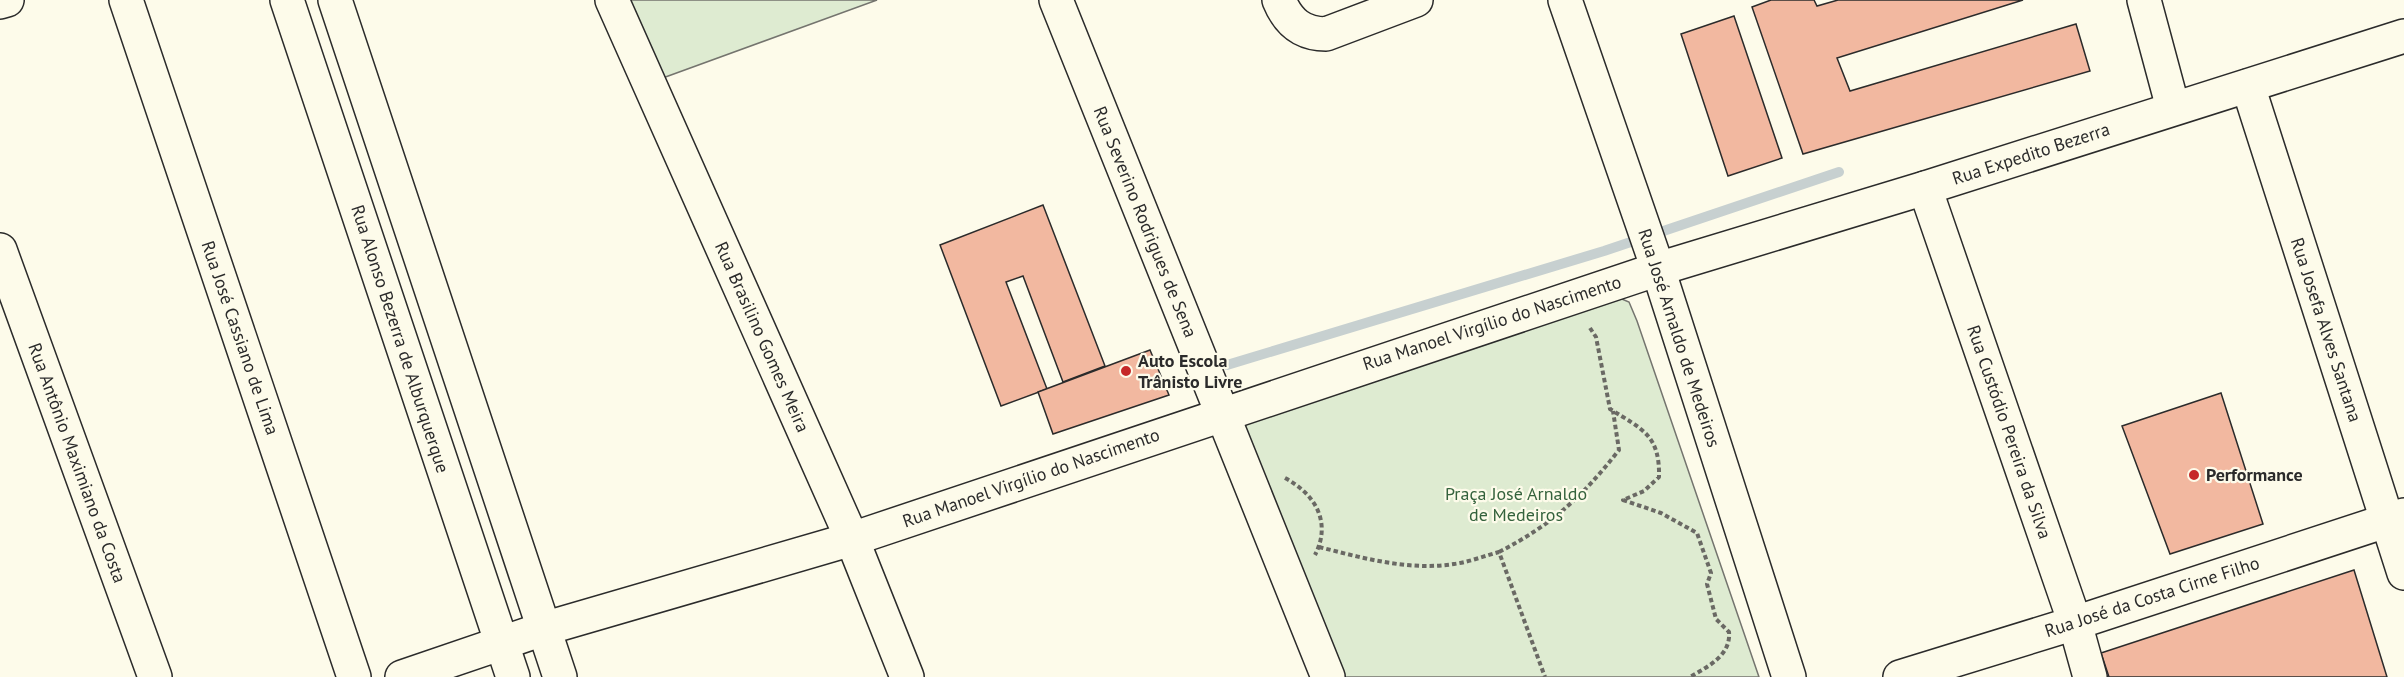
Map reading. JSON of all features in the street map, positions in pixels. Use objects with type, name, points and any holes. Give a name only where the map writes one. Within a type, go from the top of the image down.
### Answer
[{"type":"street","points":[[0,2],[7,0]]},
{"type":"street","name":"Rua José Cassiano de Lima","points":[[126,0],[354,677]]},
{"type":"street","name":"Rua Alonso Bezerra de Alburquerque","points":[[287,0],[513,677]]},
{"type":"street","points":[[335,0],[560,677]]},
{"type":"street","name":"Rua Brasilino Gomes Meira","points":[[612,0],[852,539],[907,677]]},
{"type":"street","name":"Rua Severino Rodrigues de Sena","points":[[1056,0],[1328,677]]},
{"type":"street","points":[[1279,0],[1290,21],[1301,30],[1314,34],[1326,34],[1416,0]]},
{"type":"street","name":"Rua José Arnaldo de Medeiros","points":[[1565,0],[1658,269],[1789,677]]},
{"type":"street","points":[[2144,0],[2173,108]]},
{"type":"street","name":"Rua Expedito Bezerra","points":[[1658,269],[1925,188],[2404,36]]},
{"type":"street","name":"Rua Josefa Alves Santana","points":[[2248,86],[2396,517],[2404,573]]},
{"type":"street","name":"Rua Custódio Pereira da Silva","points":[[1925,188],[2075,623],[2090,677]]},
{"type":"street","name":"Rua Antônio Maximiano da Costa","points":[[0,250],[155,677]]},
{"type":"street","name":"Rua Manoel Virgílio do Nascimento","points":[[402,677],[543,629],[852,539],[1221,413],[1658,269]]},
{"type":"street","name":"Rua José da Costa Cirne Filho","points":[[1900,677],[2075,623],[2396,517]]},
{"type":"path","points":[[1319,547],[1382,562],[1413,566],[1454,564],[1499,552],[1529,537],[1554,520],[1596,478],[1619,450],[1613,411],[1596,337],[1587,323]]},
{"type":"path","points":[[1613,411],[1645,430],[1660,456],[1659,477],[1644,491],[1623,500],[1662,513],[1697,533],[1711,573],[1707,584],[1716,619],[1729,632],[1730,641],[1727,650],[1690,677]]},
{"type":"path","points":[[1281,476],[1301,490],[1318,507],[1323,521],[1319,547],[1311,562]]},
{"type":"path","points":[[1499,552],[1545,677]]},
{"type":"green space","points":[[629,0],[877,0],[660,79]]},
{"type":"green space","name":"Praça José Arnaldo de Medeiros","points":[[1610,294],[1629,302],[1637,321],[1759,677],[1340,677],[1244,433],[1243,415]]},
{"type":"building","points":[[1771,0],[1814,0],[1817,6],[1838,0],[2023,0],[1837,58],[1850,91],[2076,24],[2090,71],[1803,154],[1752,7]]},
{"type":"building","points":[[1734,16],[1782,158],[1728,176],[1681,34]]},
{"type":"building","points":[[1043,205],[1105,366],[1063,382],[1023,276],[1006,282],[1047,389],[1001,406],[940,245]]},
{"type":"building","name":"Auto Escola Trânisto Livre","points":[[1150,350],[1169,395],[1053,434],[1038,392]]},
{"type":"building","name":"Performance","points":[[2221,393],[2263,524],[2170,554],[2122,426]]},
{"type":"building","points":[[2354,570],[2387,677],[2109,677],[2101,653]]},
{"type":"waterway","points":[[1227,365],[1604,251],[1839,172]]},
{"type":"place","name":"Auto Escola Trânisto Livre","points":[[1126,371]]},
{"type":"place","name":"Performance","points":[[2194,475]]}]
